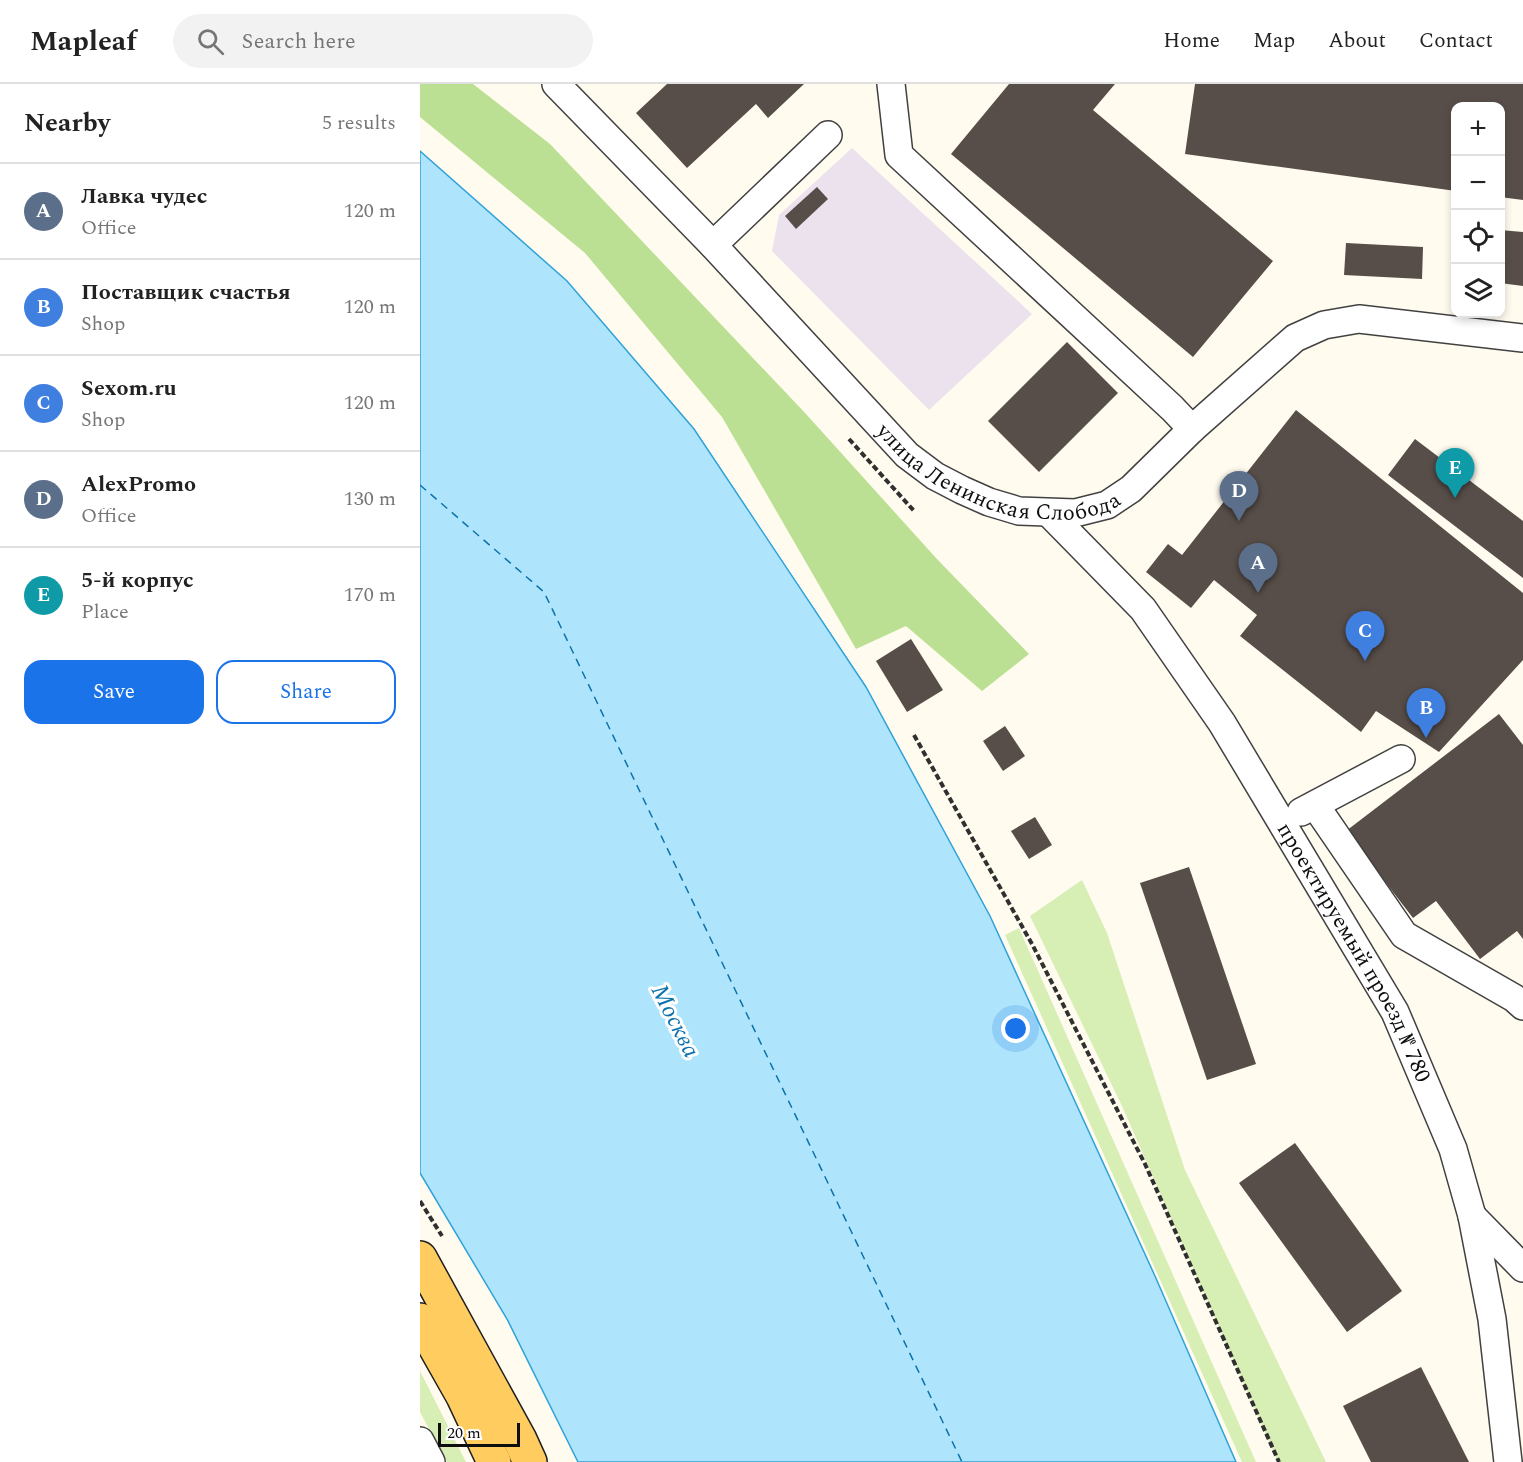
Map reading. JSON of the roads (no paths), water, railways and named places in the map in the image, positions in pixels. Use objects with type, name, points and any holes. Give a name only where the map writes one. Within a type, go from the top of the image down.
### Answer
[{"type":"main road","points":[[420,1258],[530,1462]]},
{"type":"main road","points":[[420,1320],[463,1396],[494,1462]]},
{"type":"street","name":"улица Ленинская Слобода","points":[[556,84],[713,245],[907,455],[935,476],[980,498],[1019,511],[1075,513],[1107,505],[1131,489],[1192,429],[1294,338],[1324,325],[1359,319],[1523,338]]},
{"type":"street","points":[[891,84],[899,154],[1192,429]]},
{"type":"street","points":[[713,245],[828,135]]},
{"type":"street","name":"проектируемый проезд № 780","points":[[1049,513],[1143,609],[1222,723],[1395,1012],[1453,1149],[1473,1216],[1492,1318],[1508,1462]]},
{"type":"street","points":[[1281,823],[1401,759]]},
{"type":"street","points":[[1315,805],[1404,935],[1515,998],[1523,1006]]},
{"type":"street","points":[[1473,1216],[1523,1268]]},
{"type":"street","points":[[420,1441],[431,1462]]},
{"type":"water","name":"Москва","points":[[420,151],[567,281],[694,429],[866,687],[990,916],[1155,1276],[1236,1462],[578,1462],[507,1319],[420,1173]]},
{"type":"place","name":"5-й корпус","points":[[1455,498]]},
{"type":"place","name":"AlexPromo","points":[[1239,521]]},
{"type":"place","name":"Лавка чудес","points":[[1258,593]]},
{"type":"place","name":"Sexom.ru","points":[[1365,661]]},
{"type":"place","name":"Поставщик счастья","points":[[1426,738]]}]
